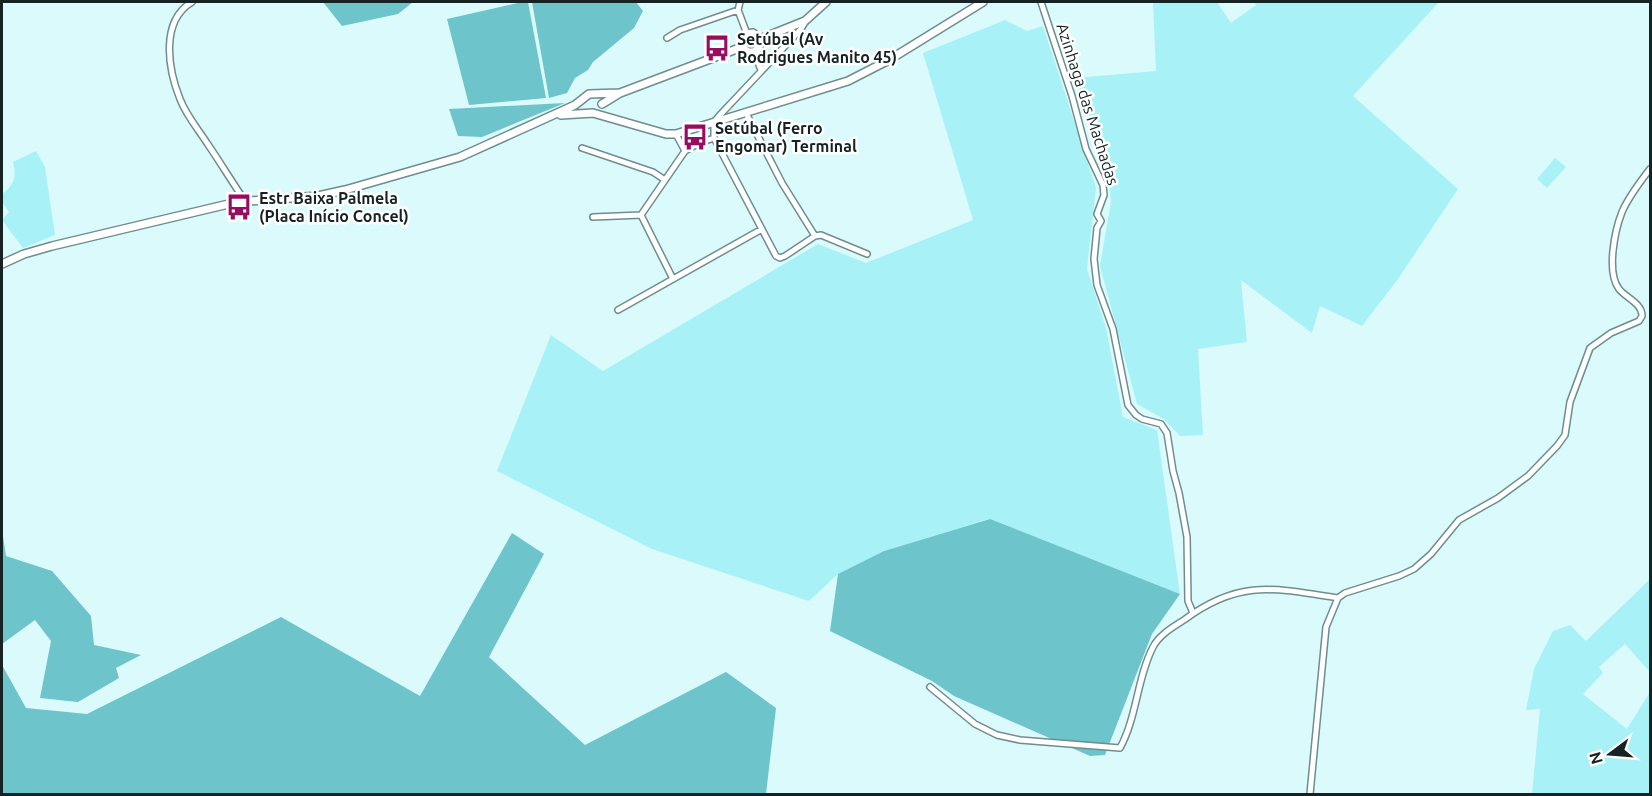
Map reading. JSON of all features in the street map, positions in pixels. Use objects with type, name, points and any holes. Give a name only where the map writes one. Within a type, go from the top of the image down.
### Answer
[{"type":"street","points":[[192,2],[178,14],[171,30],[171,56],[175,83],[180,100],[190,117],[245,201]]},
{"type":"street","points":[[739,2],[738,10],[747,34]]},
{"type":"street","points":[[825,2],[714,122],[714,138],[776,256],[780,258],[785,256],[815,236],[827,237],[867,254]]},
{"type":"street","points":[[585,97],[583,106],[591,113],[666,134],[676,134],[829,88],[866,73],[983,2]]},
{"type":"street","name":"Azinhaga das Machadas","points":[[1041,2],[1072,96],[1086,148],[1103,185],[1104,195],[1097,214],[1101,221],[1097,228],[1094,259],[1097,285],[1113,329],[1126,399],[1136,415],[1161,424],[1169,439],[1173,471],[1187,537],[1188,601],[1193,613]]},
{"type":"street","points":[[668,38],[680,30],[738,10]]},
{"type":"street","points":[[760,39],[805,21]]},
{"type":"street","points":[[753,33],[760,39],[760,45],[754,52],[748,52],[742,47],[742,38],[747,34],[753,33]]},
{"type":"street","points":[[602,105],[620,93],[742,47]]},
{"type":"street","points":[[754,52],[761,70]]},
{"type":"street","points":[[2,264],[24,254],[52,246],[245,201],[318,196],[345,190],[460,157],[575,105],[589,94],[620,93]]},
{"type":"street","points":[[552,116],[599,111],[602,99],[595,94]]},
{"type":"street","points":[[602,105],[616,120]]},
{"type":"street","points":[[746,113],[782,183],[815,236]]},
{"type":"street","points":[[676,134],[685,151]]},
{"type":"street","points":[[641,215],[685,151],[714,138]]},
{"type":"street","points":[[582,148],[653,172],[665,180]]},
{"type":"street","points":[[930,687],[975,724],[997,735],[1020,740],[1120,748],[1129,726],[1152,648],[1161,636],[1193,613],[1220,597],[1253,589],[1277,589],[1338,598],[1414,569],[1431,554],[1453,525],[1522,481],[1563,438],[1570,402],[1590,348],[1611,333],[1639,321],[1642,316],[1640,307],[1617,286],[1614,279],[1613,260],[1615,236],[1623,211],[1633,192],[1650,169]]},
{"type":"street","points":[[641,215],[673,279]]},
{"type":"street","points":[[593,217],[641,215]]},
{"type":"street","points":[[618,310],[762,229]]},
{"type":"street","points":[[1310,795],[1326,627],[1338,598]]},
{"type":"shaded area","points":[[323,2],[413,2],[398,14],[342,26]]},
{"type":"shaded area","points":[[528,2],[546,98],[469,105],[447,19]]},
{"type":"shaded area","points":[[532,2],[636,2],[643,11],[634,28],[593,62],[588,70],[575,78],[567,93],[549,98]]},
{"type":"shaded area","points":[[1153,2],[1217,2],[1231,23],[1256,5],[1254,2],[1439,2],[1353,96],[1458,189],[1398,279],[1362,326],[1320,306],[1312,333],[1241,280],[1247,342],[1198,349],[1203,435],[1180,436],[1164,419],[1137,404],[1100,266],[1111,202],[1109,180],[1075,78],[1156,71]]},
{"type":"shaded area","points":[[1005,20],[1027,31],[1043,26],[1096,188],[1087,269],[1106,328],[1123,417],[1157,430],[1180,594],[989,519],[884,551],[838,574],[809,601],[652,549],[497,471],[551,335],[603,371],[818,244],[866,263],[973,220],[923,53]]},
{"type":"shaded area","points":[[565,103],[482,137],[458,136],[449,109]]},
{"type":"shaded area","points":[[36,151],[45,167],[55,235],[23,248],[2,220],[9,212],[2,202],[2,194],[14,180],[13,162]]},
{"type":"shaded area","points":[[1555,158],[1566,167],[1547,188],[1537,179]]},
{"type":"shaded area","points":[[990,519],[1180,594],[1152,634],[1105,755],[1090,756],[954,696],[932,681],[830,631],[838,574],[884,551]]},
{"type":"shaded area","points":[[2,530],[6,556],[52,571],[91,616],[94,645],[141,655],[116,668],[119,678],[78,702],[40,698],[51,641],[35,620],[2,644]]},
{"type":"shaded area","points":[[512,533],[544,554],[489,657],[585,745],[726,672],[776,708],[766,794],[2,794],[2,665],[26,708],[87,714],[281,617],[420,696]]},
{"type":"shaded area","points":[[1650,579],[1650,672],[1625,644],[1599,667],[1603,673],[1583,694],[1627,729],[1650,692],[1650,794],[1532,794],[1540,709],[1526,710],[1534,669],[1553,631],[1570,625],[1586,641]]},
{"type":"place","name":"Setúbal (Av Rodrigues Manito 45)","points":[[717,48]]},
{"type":"place","name":"Setúbal (Ferro Engomar) Terminal","points":[[695,137]]},
{"type":"place","name":"Estr Baixa Palmela (Placa Início Concel)","points":[[239,207]]}]
